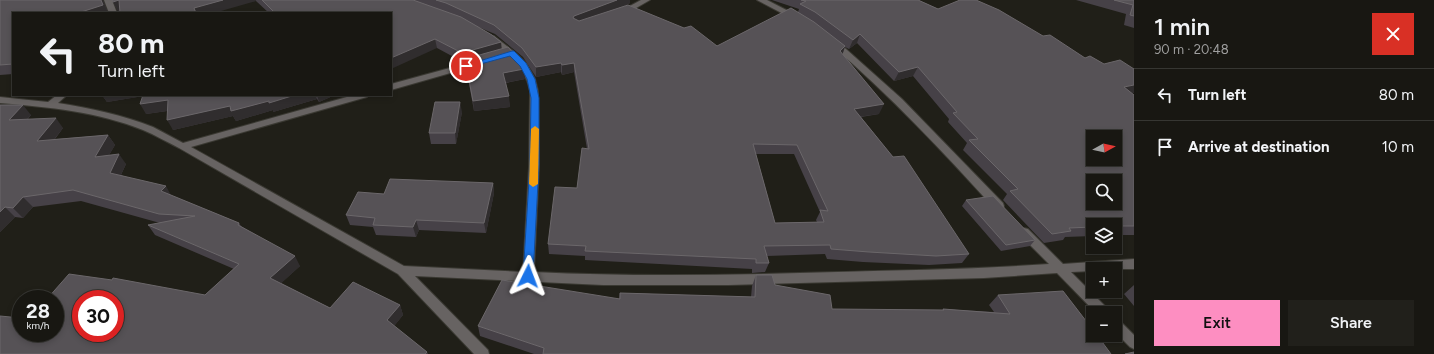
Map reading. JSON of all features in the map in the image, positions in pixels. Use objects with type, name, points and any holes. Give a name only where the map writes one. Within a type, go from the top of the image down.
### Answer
[{"type":"street","points":[[108,0],[113,12]]},
{"type":"street","points":[[612,16],[646,0]]},
{"type":"street","points":[[761,0],[803,21]]},
{"type":"street","points":[[483,34],[523,65],[531,79],[535,98],[535,164],[528,276]]},
{"type":"street","points":[[827,37],[861,66],[930,133],[1005,212]]},
{"type":"street","points":[[392,88],[489,60]]},
{"type":"street","points":[[51,104],[62,96]]},
{"type":"street","points":[[182,146],[360,96]]},
{"type":"street","points":[[0,100],[51,104],[82,109],[118,118],[144,127],[182,146],[402,271],[483,354]]},
{"type":"street","points":[[1016,224],[1097,306]]},
{"type":"street","points":[[402,271],[603,280],[729,280],[1059,269],[1134,264]]},
{"type":"street","points":[[1122,331],[1134,343]]},
{"type":"building","points":[[0,0],[101,0],[103,5],[81,12],[12,12],[12,64],[0,65]]},
{"type":"building","points":[[119,0],[223,0],[194,8],[196,12],[120,12]]},
{"type":"building","points":[[262,0],[413,0],[461,17],[501,42],[462,53],[435,39],[392,58],[392,12],[274,12]]},
{"type":"building","points":[[436,0],[617,0],[574,16],[573,18],[579,21],[628,5],[684,28],[691,26],[717,46],[791,8],[814,22],[845,46],[840,51],[884,104],[854,109],[893,157],[904,156],[969,254],[936,256],[869,252],[831,249],[830,245],[764,246],[769,263],[756,263],[756,259],[585,251],[586,246],[548,244],[555,187],[577,188],[582,148],[589,149],[574,63],[562,65],[561,63],[536,67],[522,48],[494,25],[446,3]],"holes":[[[753,144],[797,145],[828,211],[820,210],[824,222],[775,223]]]},
{"type":"building","points":[[801,0],[918,0],[938,9],[960,0],[976,0],[999,10],[1043,36],[1050,35],[1085,58],[1090,56],[1104,64],[1120,60],[1134,69],[1134,85],[1124,87],[1134,95],[1134,226],[1122,226],[1122,218],[1086,218],[1086,227],[1069,228],[1071,231],[1052,234],[1010,191],[1018,189],[969,140],[978,139],[953,113],[957,112],[918,67],[899,72],[860,34],[853,40],[815,12],[800,4],[806,1]]},
{"type":"building","points":[[1114,0],[1134,0],[1134,16],[1130,15],[1133,5]]},
{"type":"building","points":[[508,47],[523,64],[524,69],[503,73],[509,96],[473,101],[465,59]]},
{"type":"building","points":[[143,96],[292,96],[269,103],[269,101],[231,111],[230,106],[167,120],[168,100],[140,104]]},
{"type":"building","points":[[435,102],[460,102],[455,133],[429,133]]},
{"type":"building","points":[[0,105],[23,105],[9,120],[56,118],[37,141],[108,135],[95,157],[119,154],[110,173],[166,186],[161,191],[239,223],[238,225],[295,256],[270,278],[330,308],[353,282],[400,305],[387,320],[427,352],[425,354],[0,354],[0,316],[12,317],[12,342],[64,342],[64,290],[55,290],[69,274],[112,280],[113,278],[205,295],[239,264],[148,225],[195,216],[159,214],[73,190],[23,197],[13,208],[5,207],[0,212]]},
{"type":"building","points":[[390,179],[493,183],[484,223],[416,220],[413,227],[373,225],[375,218],[346,215],[358,192],[384,194]]},
{"type":"building","points":[[993,196],[1035,240],[1006,245],[966,200]]},
{"type":"building","points":[[756,275],[772,275],[775,285],[830,295],[832,309],[944,310],[943,309],[1010,314],[998,295],[1063,291],[1086,321],[1086,342],[1102,342],[1111,354],[543,354],[544,348],[478,326],[502,280],[620,299],[620,293],[755,297]]},
{"type":"slow traffic","points":[[533,184],[535,164],[535,129]]},
{"type":"route","points":[[466,66],[512,53],[523,65],[531,79],[535,98],[535,164],[528,276]]}]
